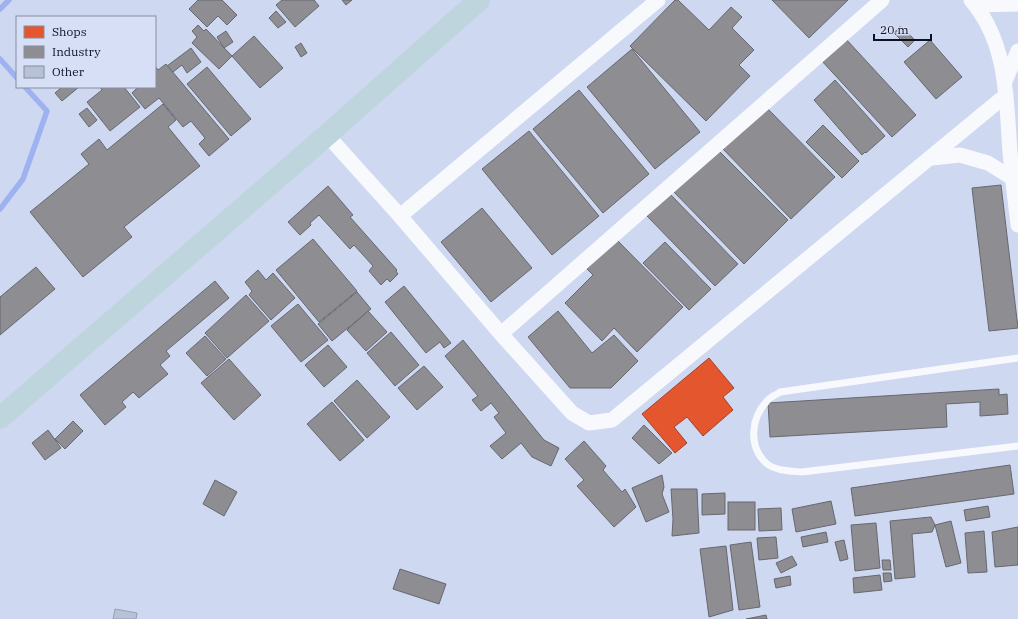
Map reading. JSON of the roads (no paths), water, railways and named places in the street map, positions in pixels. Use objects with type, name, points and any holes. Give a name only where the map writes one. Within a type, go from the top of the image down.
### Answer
[{"type":"highway","points":[[0,418],[327,135],[477,1]]},
{"type":"street","points":[[400,216],[658,0]]},
{"type":"street","points":[[500,334],[882,0]]},
{"type":"street","points":[[974,2],[1018,4]]},
{"type":"street","points":[[974,2],[992,32],[1000,55],[1006,88],[1012,178],[1018,225]]},
{"type":"street","points":[[327,135],[400,216],[500,334],[572,413],[589,423],[612,420],[932,158],[1006,88],[1018,51]]},
{"type":"street","points":[[932,158],[960,155],[988,163],[1012,178]]},
{"type":"lane","points":[[1018,358],[780,392],[767,400],[759,413],[753,429],[755,448],[767,464],[781,470],[802,472],[1018,446]]},
{"type":"waterway","points":[[0,9],[9,0]]},
{"type":"waterway","points":[[0,59],[16,77]]},
{"type":"waterway","points":[[0,209],[23,179],[47,111],[26,88]]}]
